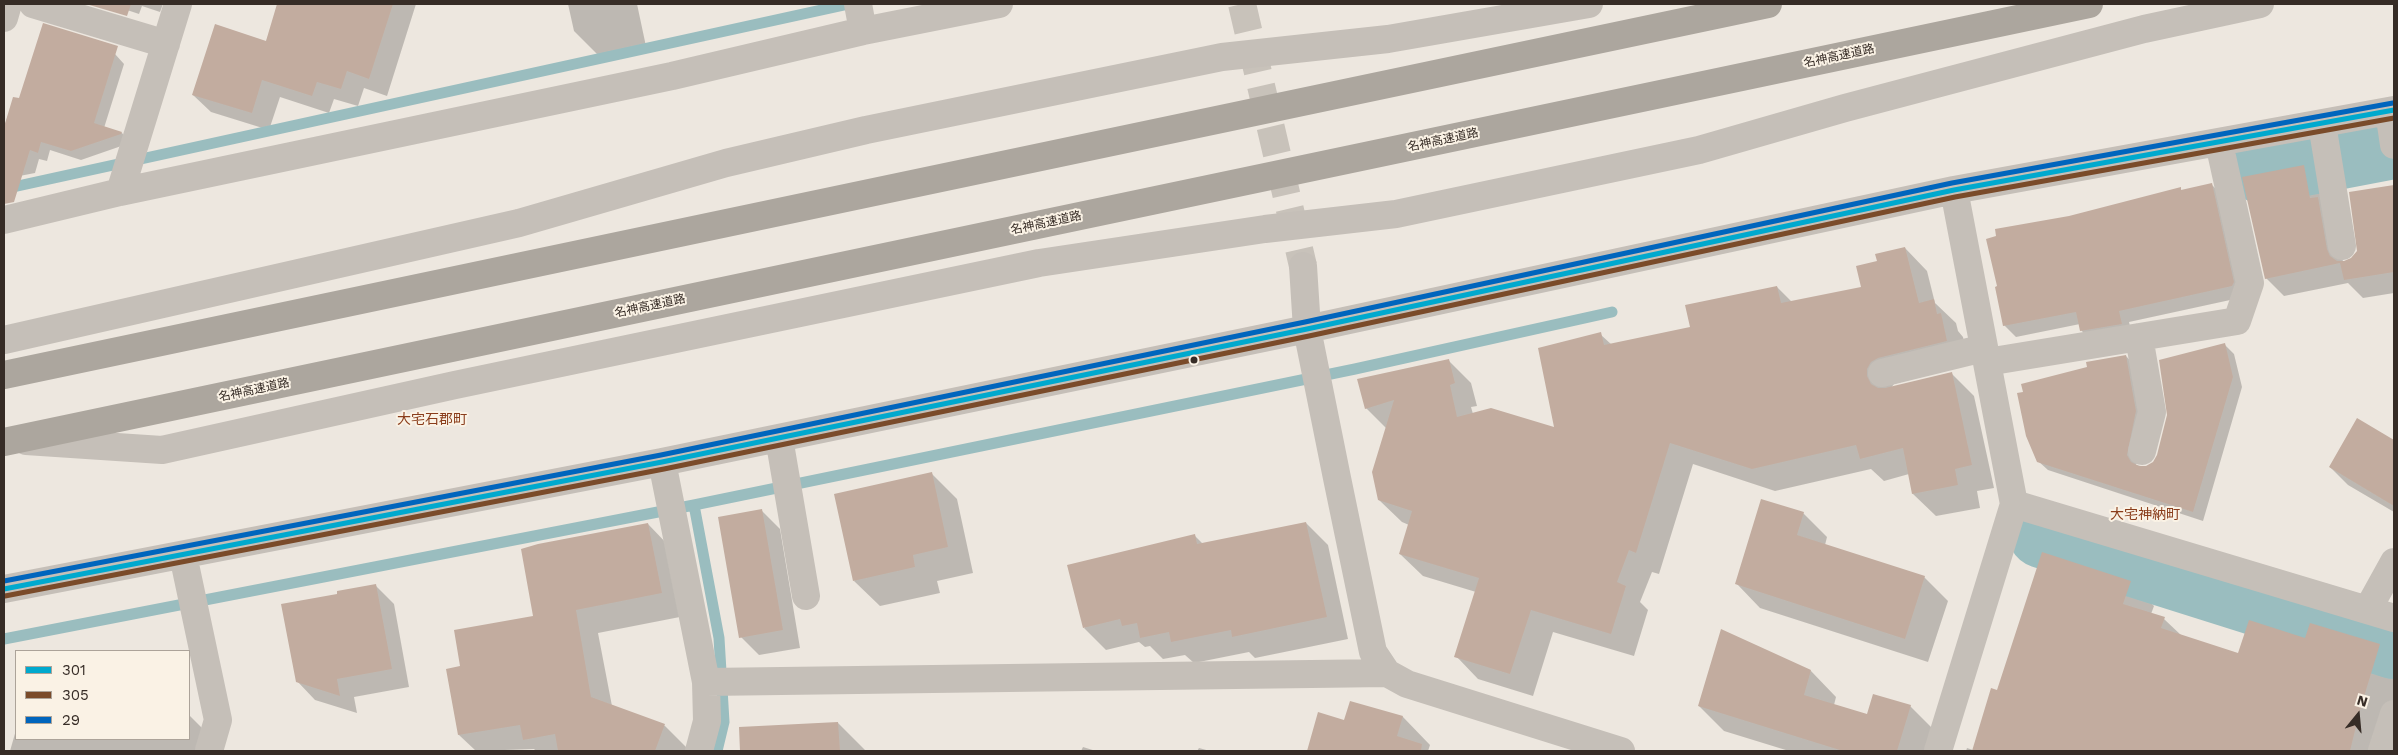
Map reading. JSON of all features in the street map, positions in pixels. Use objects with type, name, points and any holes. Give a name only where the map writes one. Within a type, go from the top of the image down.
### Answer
[{"type":"highway","points":[[4,374],[1768,4]]},
{"type":"highway","name":"名神高速道路","points":[[8,441],[2089,4]]},
{"type":"street","points":[[4,18],[8,4]]},
{"type":"street","points":[[34,4],[166,44]]},
{"type":"street","points":[[120,192],[178,4]]},
{"type":"street","points":[[858,4],[863,31]]},
{"type":"street","points":[[4,220],[120,192],[672,76],[863,31],[999,4]]},
{"type":"street","points":[[4,340],[519,223],[726,163],[866,130],[1222,57],[1388,39],[1589,4]]},
{"type":"street","points":[[8,441],[162,450],[455,385],[1039,263],[1265,229],[1396,214],[1699,150],[1845,108],[2135,32],[2260,4]]},
{"type":"street","points":[[2322,124],[2342,246]]},
{"type":"street","points":[[6,596],[183,555],[662,462],[1307,329],[1954,190],[2322,124],[2393,125]]},
{"type":"street","points":[[1882,373],[1986,355],[2140,337],[2237,321],[2250,283],[2219,143]]},
{"type":"street","points":[[1938,751],[2014,504],[1954,190]]},
{"type":"street","points":[[1303,266],[1307,329],[1374,652],[1387,673],[1407,684],[1621,751]]},
{"type":"street","points":[[2140,337],[2152,412],[2142,451]]},
{"type":"street","points":[[779,438],[806,596]]},
{"type":"street","points":[[662,462],[706,682],[707,721],[699,751]]},
{"type":"street","points":[[2014,504],[2394,618]]},
{"type":"street","points":[[183,555],[218,720],[210,751]]},
{"type":"street","points":[[2368,609],[2394,562]]},
{"type":"street","points":[[706,682],[1387,673]]},
{"type":"street","points":[[2382,751],[2394,714]]},
{"type":"building","points":[[86,4],[131,4],[127,16]]},
{"type":"building","points":[[277,4],[393,4],[369,79],[347,71],[341,89],[317,82],[312,96],[262,80],[252,113],[192,95],[215,24],[266,41]]},
{"type":"building","points":[[43,23],[118,46],[94,123],[122,132],[121,134],[71,151],[41,142],[38,153],[30,150],[14,202],[4,204],[4,127],[13,97],[19,98]]},
{"type":"building","points":[[2304,165],[2310,198],[2318,197],[2327,249],[2330,256],[2337,261],[2351,258],[2357,251],[2349,192],[2394,185],[2394,272],[2344,280],[2340,263],[2265,279],[2242,177]]},
{"type":"building","points":[[2212,183],[2234,282],[2232,286],[2119,311],[2122,324],[2080,331],[2076,312],[2003,326],[1995,287],[1997,286],[1986,239],[1996,236],[1995,229],[2069,216],[2181,187],[2181,190]]},
{"type":"building","points":[[1905,247],[1919,303],[1934,299],[1937,314],[1941,313],[1947,341],[1878,358],[1871,362],[1867,369],[1867,376],[1871,384],[1878,388],[1885,388],[1952,372],[1972,465],[1955,469],[1958,485],[1912,494],[1903,448],[1860,459],[1856,445],[1752,469],[1670,443],[1636,553],[1629,550],[1617,582],[1626,586],[1611,634],[1531,610],[1510,674],[1454,657],[1479,578],[1399,554],[1412,511],[1378,500],[1372,472],[1394,400],[1365,409],[1357,379],[1449,359],[1455,383],[1450,385],[1457,417],[1491,408],[1554,427],[1538,348],[1601,332],[1604,345],[1690,327],[1685,305],[1777,286],[1781,303],[1861,287],[1856,266],[1877,261],[1875,254]]},
{"type":"building","points":[[2225,343],[2233,377],[2193,512],[2037,462],[2026,436],[2017,393],[2023,392],[2021,384],[2087,367],[2086,362],[2126,355],[2136,411],[2127,455],[2131,462],[2139,466],[2146,466],[2153,462],[2157,455],[2167,415],[2159,360]]},
{"type":"building","points":[[2357,418],[2394,440],[2394,506],[2329,467]]},
{"type":"building","points":[[932,472],[948,547],[913,555],[915,567],[853,581],[834,494]]},
{"type":"building","points":[[1761,499],[1804,512],[1797,535],[1925,576],[1905,639],[1735,584]]},
{"type":"building","points":[[762,509],[783,630],[739,638],[718,517]]},
{"type":"building","points":[[1306,522],[1327,617],[1232,637],[1231,630],[1171,642],[1169,632],[1140,638],[1137,623],[1122,626],[1120,619],[1083,628],[1067,565],[1195,534],[1197,544]]},
{"type":"building","points":[[648,523],[662,593],[576,610],[591,697],[665,724],[655,751],[558,751],[555,734],[523,740],[520,725],[458,735],[446,669],[460,666],[454,630],[533,616],[521,549]]},
{"type":"building","points":[[2042,552],[2131,581],[2123,604],[2165,617],[2161,628],[2238,653],[2249,620],[2305,638],[2310,623],[2380,644],[2350,751],[1972,751],[1991,688],[1997,690]]},
{"type":"building","points":[[376,584],[392,669],[337,679],[340,696],[296,682],[281,604],[337,594],[337,591]]},
{"type":"building","points":[[1721,629],[1811,670],[1804,695],[1867,714],[1873,694],[1911,705],[1897,751],[1843,751],[1698,706]]},
{"type":"building","points":[[1350,701],[1403,716],[1397,736],[1422,744],[1421,751],[1307,751],[1318,712],[1344,720]]},
{"type":"building","points":[[838,722],[840,751],[740,751],[739,727]]},
{"type":"waterway","points":[[4,189],[849,4]]},
{"type":"waterway","points":[[2262,170],[2394,145]]},
{"type":"waterway","points":[[4,639],[694,505],[1355,369],[1612,312]]},
{"type":"waterway","points":[[694,505],[719,638],[724,722],[717,751]]},
{"type":"waterway","points":[[2042,534],[2394,645]]},
{"type":"tunnel","points":[[1242,4],[1303,266]]},
{"type":"transit line","name":"29","points":[[4,581],[661,455],[1305,322],[1952,183],[2393,103]]},
{"type":"transit line","name":"301","points":[[4,589],[662,462],[1307,329],[1954,190],[2394,110]]},
{"type":"transit line","name":"305","points":[[5,596],[664,469],[1309,336],[1955,197],[2394,118]]},
{"type":"district","name":"大宅石郡町","points":[[432,420]]},
{"type":"district","name":"大宅神納町","points":[[2145,515]]}]
